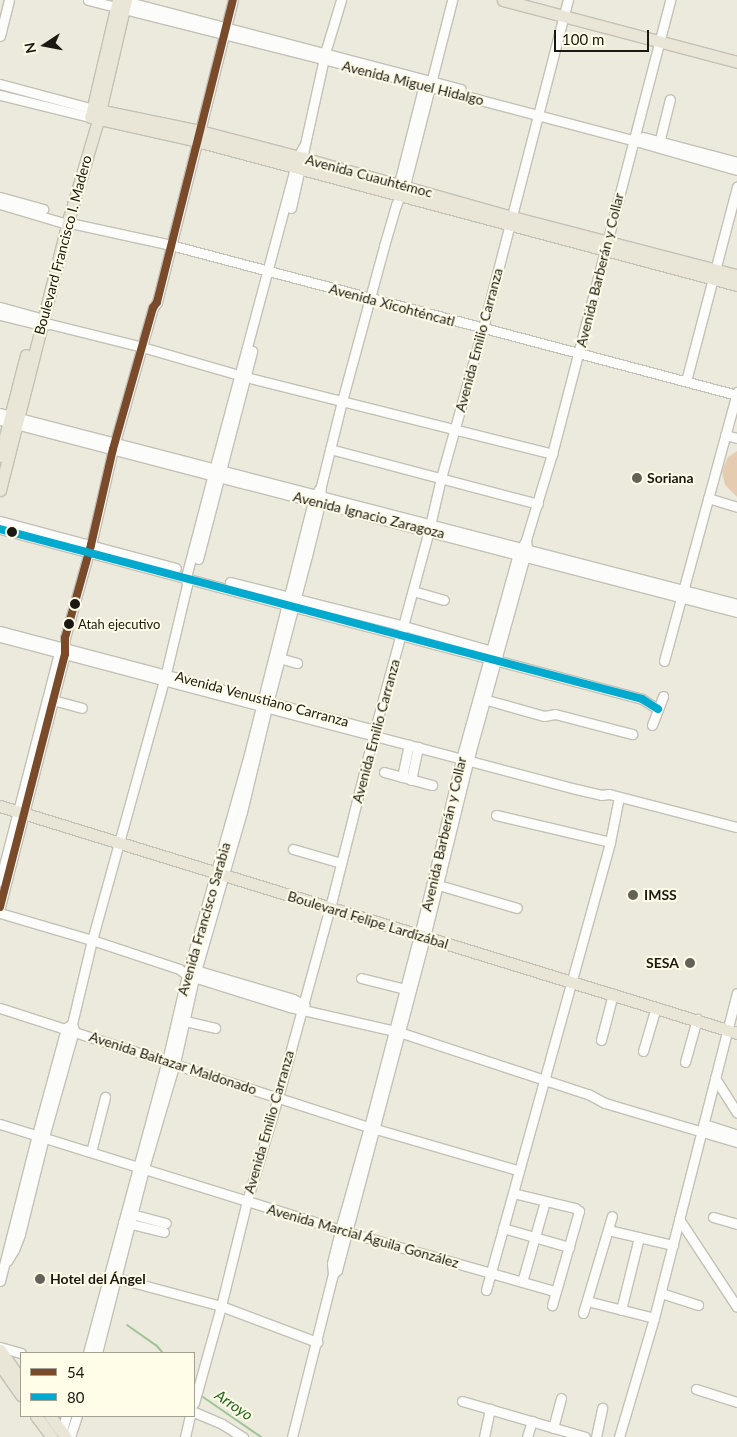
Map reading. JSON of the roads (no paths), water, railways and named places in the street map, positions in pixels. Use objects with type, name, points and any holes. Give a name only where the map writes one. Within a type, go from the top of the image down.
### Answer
[{"type":"main road","points":[[532,0],[566,8],[608,23],[714,52],[737,62]]},
{"type":"main road","points":[[510,1],[566,8]]},
{"type":"main road","name":"Boulevard Francisco I. Madero","points":[[0,456],[9,419],[41,322],[122,3]]},
{"type":"main road","points":[[714,52],[737,54]]},
{"type":"main road","name":"Avenida Cuauhtémoc","points":[[95,114],[300,160],[400,193],[714,274],[737,285]]},
{"type":"main road","name":"Avenida Cuauhtémoc","points":[[714,274],[737,275]]},
{"type":"main road","name":"Boulevard Francisco I. Madero","points":[[0,490],[9,419]]},
{"type":"main road","name":"Boulevard Felipe Lardizábal","points":[[0,800],[68,825],[733,1028]]},
{"type":"main road","name":"Boulevard Felipe Lardizábal","points":[[0,806],[21,809]]},
{"type":"main road","name":"Boulevard Felipe Lardizábal","points":[[571,978],[614,994],[652,1003],[697,1019],[733,1028]]},
{"type":"main road","points":[[0,1348],[20,1378]]},
{"type":"main road","points":[[0,1365],[20,1393]]},
{"type":"main road","points":[[37,1417],[62,1436]]},
{"type":"main road","points":[[51,1417],[62,1436]]},
{"type":"street","points":[[0,36],[9,0]]},
{"type":"street","name":"Avenida Miguel Hidalgo","points":[[88,0],[122,3],[324,57],[388,72],[659,144],[714,160],[737,170]]},
{"type":"street","points":[[0,907],[21,809],[49,699],[90,548],[114,446],[153,308],[157,302],[169,245],[232,0]]},
{"type":"street","points":[[0,1281],[20,1234],[40,1136],[71,1027],[92,940],[121,841],[189,577],[205,525],[217,472],[300,160],[324,57],[341,0]]},
{"type":"street","name":"Avenida Francisco Sarabia","points":[[442,29],[447,0]]},
{"type":"street","name":"Avenida Francisco Sarabia","points":[[97,1352],[113,1277],[140,1167],[171,1062],[192,973],[221,871],[242,812],[250,762],[264,703],[304,555],[342,401],[400,193],[442,29],[452,0]]},
{"type":"street","name":"Avenida Barberán y Collar","points":[[292,1437],[333,1274],[332,1262],[343,1231],[372,1127],[436,884],[466,756],[523,549],[552,454],[670,0]]},
{"type":"street","name":"Avenida Emilio Carranza","points":[[195,1399],[247,1201],[278,1097],[341,863],[566,8]]},
{"type":"street","name":"Avenida Cuauhtémoc","points":[[0,84],[95,114]]},
{"type":"street","name":"Avenida Cuauhtémoc","points":[[0,95],[95,114]]},
{"type":"street","points":[[659,144],[670,99]]},
{"type":"street","name":"Avenida Miguel Hidalgo","points":[[714,160],[737,162]]},
{"type":"street","points":[[686,381],[737,187]]},
{"type":"street","name":"Avenida Xicohténcatl","points":[[0,198],[67,220],[737,394]]},
{"type":"street","name":"Avenida Xicohténcatl","points":[[0,204],[27,208]]},
{"type":"street","points":[[1,310],[243,376],[454,431],[552,454]]},
{"type":"street","points":[[664,661],[737,394]]},
{"type":"street","name":"Avenida Ignacio Zaragoza","points":[[9,419],[317,499],[523,549],[736,608]]},
{"type":"street","points":[[725,435],[737,438]]},
{"type":"street","points":[[330,449],[538,504]]},
{"type":"street","points":[[708,498],[737,507]]},
{"type":"street","points":[[0,521],[189,577],[292,601],[493,655],[642,699],[658,709]]},
{"type":"street","points":[[0,528],[90,548]]},
{"type":"street","points":[[413,591],[444,600]]},
{"type":"street","name":"Avenida Venustiano Carranza","points":[[4,635],[63,647],[95,659],[538,775],[601,795],[609,794],[737,827]]},
{"type":"street","points":[[277,658],[297,663]]},
{"type":"street","points":[[652,725],[663,696]]},
{"type":"street","points":[[482,698],[544,716],[555,714],[632,734]]},
{"type":"street","points":[[49,699],[82,708]]},
{"type":"street","name":"Avenida Venustiano Carranza","points":[[374,732],[413,746],[466,756]]},
{"type":"street","points":[[402,777],[413,746]]},
{"type":"street","points":[[412,780],[413,746]]},
{"type":"street","points":[[384,772],[432,785]]},
{"type":"street","points":[[486,1290],[513,1193],[517,1170],[610,842],[620,797]]},
{"type":"street","points":[[496,815],[610,842]]},
{"type":"street","points":[[293,849],[341,863]]},
{"type":"street","points":[[0,881],[9,861]]},
{"type":"street","points":[[436,884],[516,908]]},
{"type":"street","points":[[0,913],[92,940],[311,1010],[396,1031],[588,1094],[606,1103],[737,1135]]},
{"type":"street","name":"Avenida Francisco Sarabia","points":[[171,1062],[186,1021],[192,973]]},
{"type":"street","points":[[361,978],[407,990]]},
{"type":"street","points":[[619,1437],[661,1293],[715,1078],[733,1028],[737,993]]},
{"type":"street","points":[[601,1040],[614,994]]},
{"type":"street","points":[[643,1051],[652,1003]]},
{"type":"street","name":"Avenida Baltazar Maldonado","points":[[0,1008],[71,1027],[278,1097],[517,1170]]},
{"type":"street","points":[[685,1062],[697,1019]]},
{"type":"street","points":[[186,1021],[215,1028]]},
{"type":"street","points":[[715,1078],[737,1113]]},
{"type":"street","points":[[91,1152],[105,1097]]},
{"type":"street","name":"Avenida Marcial Águila González","points":[[0,1124],[343,1231],[554,1291]]},
{"type":"street","points":[[704,1127],[737,1142]]},
{"type":"street","points":[[513,1193],[575,1208],[579,1211],[554,1291],[552,1305]]},
{"type":"street","points":[[522,1282],[545,1201]]},
{"type":"street","points":[[126,1223],[165,1228],[128,1213]]},
{"type":"street","points":[[583,1312],[612,1216]]},
{"type":"street","points":[[713,1217],[737,1224]]},
{"type":"street","points":[[680,1219],[737,1307]]},
{"type":"street","points":[[503,1228],[569,1247]]},
{"type":"street","points":[[608,1230],[673,1245]]},
{"type":"street","points":[[620,1310],[639,1238]]},
{"type":"street","points":[[113,1277],[221,1306],[317,1342]]},
{"type":"street","name":"Avenida Francisco Sarabia","points":[[88,1352],[113,1277]]},
{"type":"street","points":[[661,1293],[698,1305]]},
{"type":"street","points":[[587,1301],[654,1318]]},
{"type":"street","points":[[0,1348],[20,1353]]},
{"type":"street","points":[[696,1389],[737,1402]]},
{"type":"street","points":[[553,1428],[561,1398]]},
{"type":"street","points":[[462,1401],[585,1437]]},
{"type":"street","points":[[596,1437],[602,1408]]},
{"type":"street","points":[[484,1437],[490,1409]]},
{"type":"street","points":[[195,1412],[222,1424],[243,1437]]},
{"type":"street","points":[[62,1436],[66,1417]]},
{"type":"street","points":[[62,1436],[76,1417]]},
{"type":"street","points":[[185,1437],[190,1417]]},
{"type":"street","points":[[527,1437],[532,1421]]},
{"type":"waterway","name":"Arroyo","points":[[127,1325],[156,1345],[162,1352]]},
{"type":"waterway","name":"Arroyo","points":[[200,1395],[261,1437]]},
{"type":"place","name":"Soriana","points":[[637,478]]},
{"type":"place","name":"Atah ejecutivo","points":[[69,624]]},
{"type":"place","name":"IMSS","points":[[633,895]]},
{"type":"place","name":"SESA","points":[[690,963]]},
{"type":"place","name":"Hotel del Ángel","points":[[40,1279]]}]
